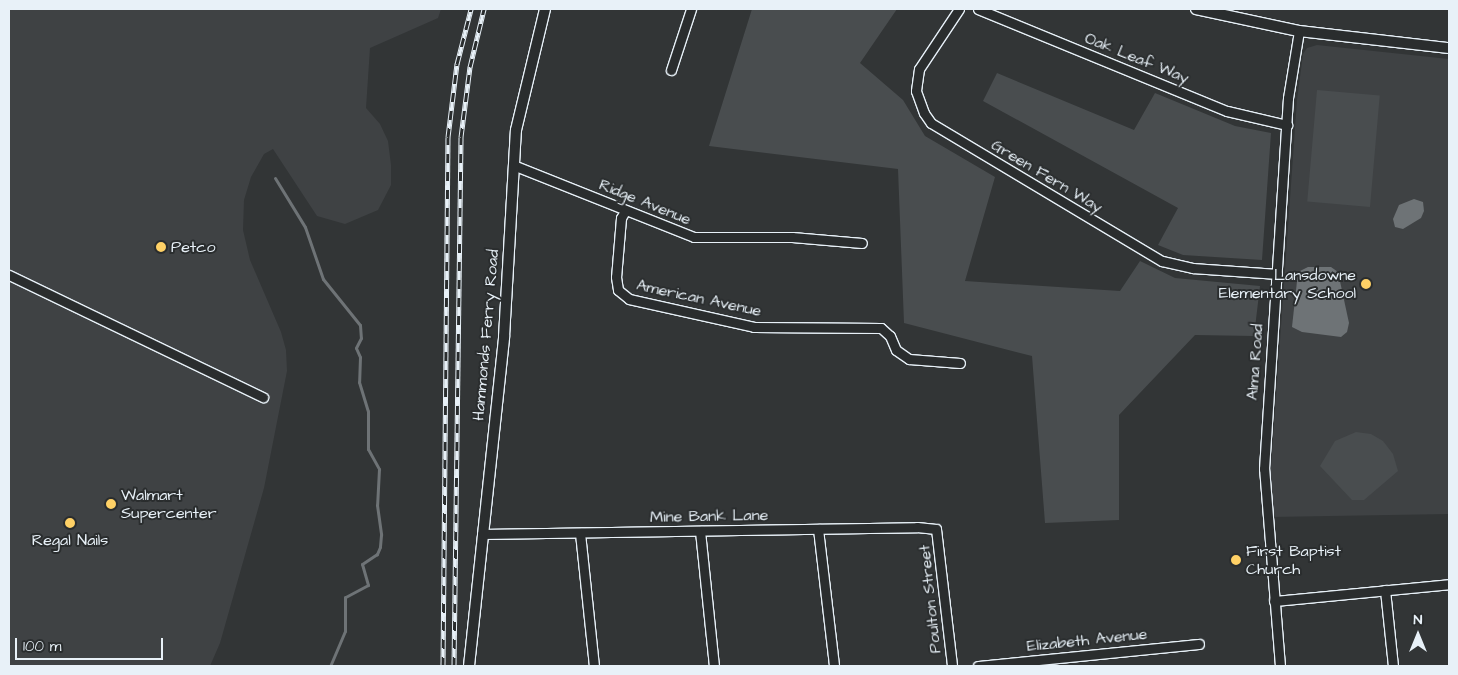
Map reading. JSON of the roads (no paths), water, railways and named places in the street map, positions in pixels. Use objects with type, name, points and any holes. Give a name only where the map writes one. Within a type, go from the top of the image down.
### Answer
[{"type":"street","name":"Hammonds Ferry Road","points":[[469,666],[504,337],[513,165],[522,95],[545,9]]},
{"type":"street","points":[[671,70],[691,9]]},
{"type":"street","name":"Green Fern Way","points":[[959,9],[919,69],[916,91],[924,113],[931,123],[1162,261],[1193,268],[1277,274]]},
{"type":"street","name":"Oak Leaf Way","points":[[978,9],[1227,112],[1286,125]]},
{"type":"street","points":[[1196,9],[1299,31],[1449,48]]},
{"type":"street","name":"Alma Road","points":[[1280,666],[1264,469],[1286,125],[1299,31]]},
{"type":"street","name":"Ridge Avenue","points":[[513,165],[694,237],[792,237],[862,243]]},
{"type":"street","name":"American Avenue","points":[[625,211],[620,218],[616,277],[618,290],[629,299],[754,327],[881,328],[890,336],[896,350],[909,359],[960,363]]},
{"type":"street","points":[[9,275],[263,397]]},
{"type":"street","name":"Mine Bank Lane","points":[[482,534],[917,527],[936,530]]},
{"type":"street","points":[[818,530],[834,666]]},
{"type":"street","name":"Poulton Street","points":[[936,530],[952,666]]},
{"type":"street","points":[[700,531],[714,666]]},
{"type":"street","points":[[580,533],[594,666]]},
{"type":"street","points":[[1274,601],[1449,584]]},
{"type":"street","points":[[1385,590],[1393,666]]},
{"type":"street","name":"Elizabeth Avenue","points":[[978,666],[1200,644]]},
{"type":"waterway","points":[[275,178],[305,227],[323,279],[360,325],[361,338],[356,348],[360,357],[359,382],[368,411],[368,449],[379,469],[377,505],[381,535],[380,547],[377,554],[362,564],[368,585],[345,597],[345,631],[330,666]]},
{"type":"railway","points":[[443,666],[448,137],[457,64],[471,9]]},
{"type":"railway","points":[[454,666],[461,137],[470,67],[484,9]]},
{"type":"place","name":"Petco","points":[[161,247]]},
{"type":"place","name":"Lansdowne Elementary School","points":[[1366,284]]},
{"type":"place","name":"Walmart Supercenter","points":[[111,504]]},
{"type":"place","name":"Regal Nails","points":[[70,523]]},
{"type":"place","name":"First Baptist Church","points":[[1236,560]]}]
